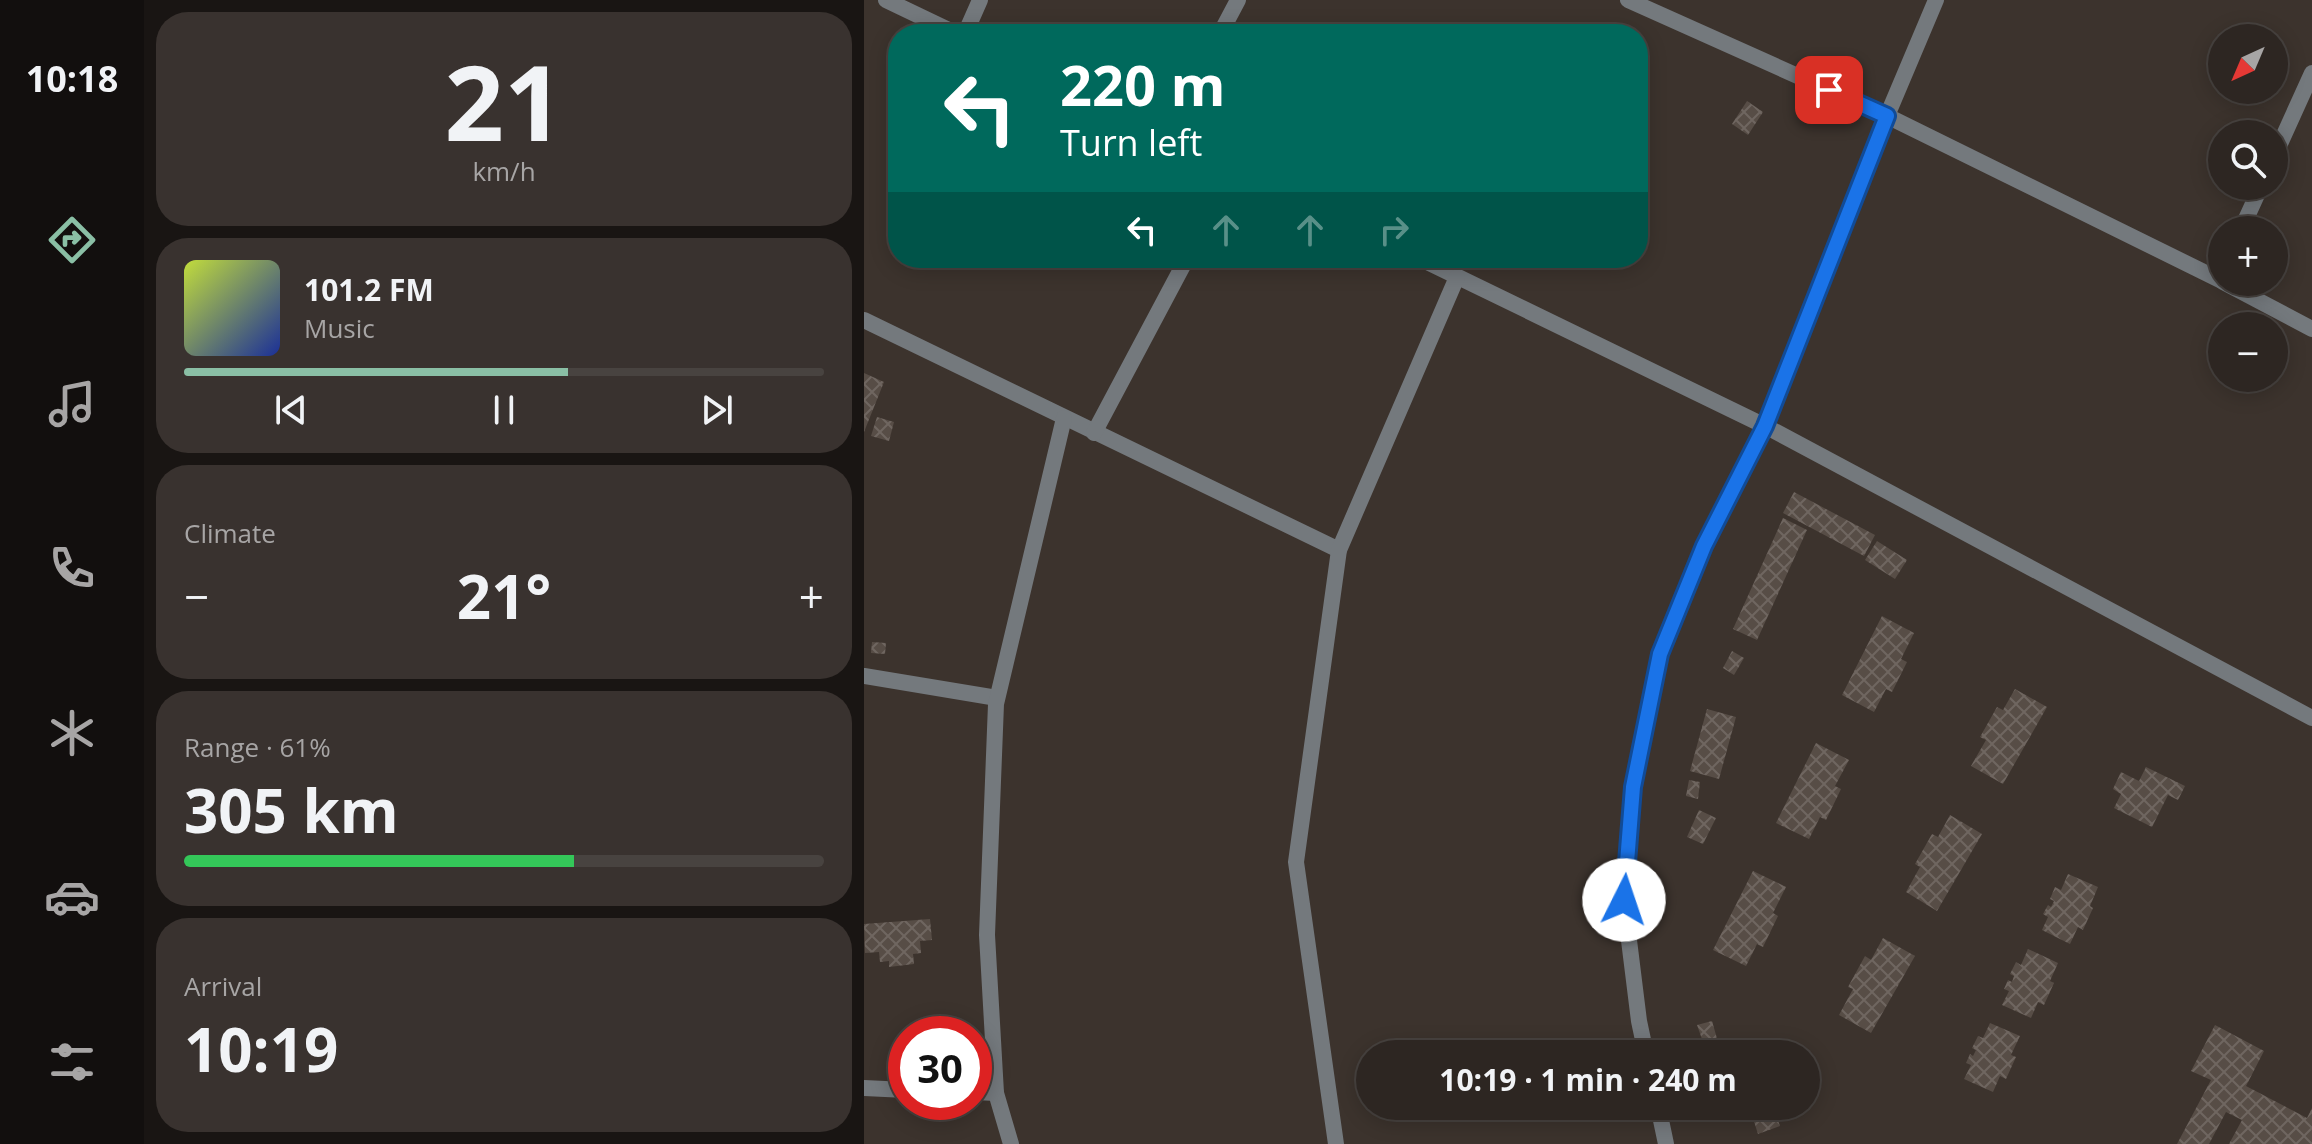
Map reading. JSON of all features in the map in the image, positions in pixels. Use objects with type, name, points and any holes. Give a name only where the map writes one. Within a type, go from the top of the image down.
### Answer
[{"type":"street","points":[[886,0],[936,24]]},
{"type":"street","points":[[969,24],[980,0]]},
{"type":"street","points":[[1225,24],[1238,0]]},
{"type":"street","points":[[1628,0],[1887,116],[2208,273]]},
{"type":"street","points":[[1643,1040],[1624,900],[1633,787],[1660,654],[1704,546],[1765,426],[1936,0]]},
{"type":"street","points":[[2288,126],[2312,73]]},
{"type":"street","points":[[1094,433],[1182,268]]},
{"type":"street","points":[[1439,268],[1765,426],[2312,718]]},
{"type":"street","points":[[1336,1144],[1296,862],[1339,550],[1457,277]]},
{"type":"street","points":[[2252,296],[2312,329]]},
{"type":"street","points":[[864,320],[1339,550]]},
{"type":"street","points":[[1011,1144],[996,1093],[987,935],[997,698],[1064,418]]},
{"type":"street","points":[[864,676],[997,698]]},
{"type":"street","points":[[864,1088],[888,1089]]},
{"type":"street","points":[[992,1093],[996,1093]]},
{"type":"street","points":[[1661,1120],[1666,1144]]},
{"type":"building","points":[[1747,101],[1763,112],[1748,135],[1732,124]]},
{"type":"building","points":[[864,373],[884,382],[864,432]]},
{"type":"building","points":[[877,417],[894,422],[889,441],[871,436]]},
{"type":"building","points":[[1794,492],[1875,535],[1864,556],[1783,513]]},
{"type":"building","points":[[1783,518],[1807,530],[1757,640],[1733,629]]},
{"type":"building","points":[[1877,541],[1907,560],[1895,579],[1865,560]]},
{"type":"building","points":[[1882,616],[1914,633],[1901,659],[1907,662],[1892,692],[1886,689],[1874,712],[1842,695]]},
{"type":"building","points":[[872,642],[886,643],[885,654],[871,653]]},
{"type":"building","points":[[1732,651],[1744,658],[1734,675],[1723,668]]},
{"type":"building","points":[[2015,689],[2047,707],[2003,784],[1971,766],[1986,740],[1980,737],[1997,707],[2003,710]]},
{"type":"building","points":[[1707,709],[1736,717],[1719,779],[1690,771]]},
{"type":"building","points":[[1816,743],[1849,760],[1835,786],[1841,789],[1826,820],[1820,817],[1809,839],[1776,823]]},
{"type":"building","points":[[2146,767],[2185,786],[2178,800],[2168,795],[2152,827],[2114,808],[2121,794],[2113,789],[2121,772],[2139,781]]},
{"type":"building","points":[[1689,780],[1700,782],[1698,799],[1686,796]]},
{"type":"building","points":[[1699,810],[1716,818],[1703,844],[1687,837]]},
{"type":"building","points":[[1950,815],[1982,834],[1937,911],[1906,892],[1920,867],[1915,864],[1932,834],[1938,837]]},
{"type":"building","points":[[1753,871],[1786,887],[1773,913],[1778,916],[1763,947],[1757,944],[1746,966],[1713,950]]},
{"type":"building","points":[[2068,874],[2098,887],[2083,930],[2078,927],[2070,944],[2042,930],[2048,917],[2043,914],[2054,901],[2050,899],[2055,887],[2061,890]]},
{"type":"building","points":[[930,919],[932,940],[920,941],[921,953],[913,954],[914,964],[889,967],[889,961],[880,962],[879,952],[865,953],[864,924]]},
{"type":"building","points":[[1883,938],[1915,956],[1871,1033],[1839,1015],[1853,989],[1848,987],[1865,956],[1871,960]]},
{"type":"building","points":[[2028,949],[2058,963],[2050,981],[2054,983],[2044,1005],[2038,1002],[2031,1018],[2002,1005],[2009,991],[2004,989],[2014,976],[2010,974],[2016,962],[2021,965]]},
{"type":"building","points":[[1712,1021],[1717,1040],[1702,1040],[1697,1025]]},
{"type":"building","points":[[1990,1023],[2020,1036],[2011,1055],[2016,1057],[2006,1079],[2000,1076],[1993,1092],[1964,1079],[1971,1065],[1966,1063],[1976,1050],[1972,1048],[1978,1036],[1983,1038]]},
{"type":"building","points":[[2215,1025],[2264,1051],[2246,1086],[2307,1118],[2312,1108],[2312,1144],[2229,1144],[2242,1120],[2226,1112],[2209,1144],[2177,1144],[2211,1080],[2191,1071]]},
{"type":"building","points":[[1754,1120],[1778,1120],[1780,1126],[1758,1134]]},
{"type":"route","points":[[1624,900],[1633,787],[1660,654],[1704,546],[1765,426],[1887,116],[1829,90]]}]
